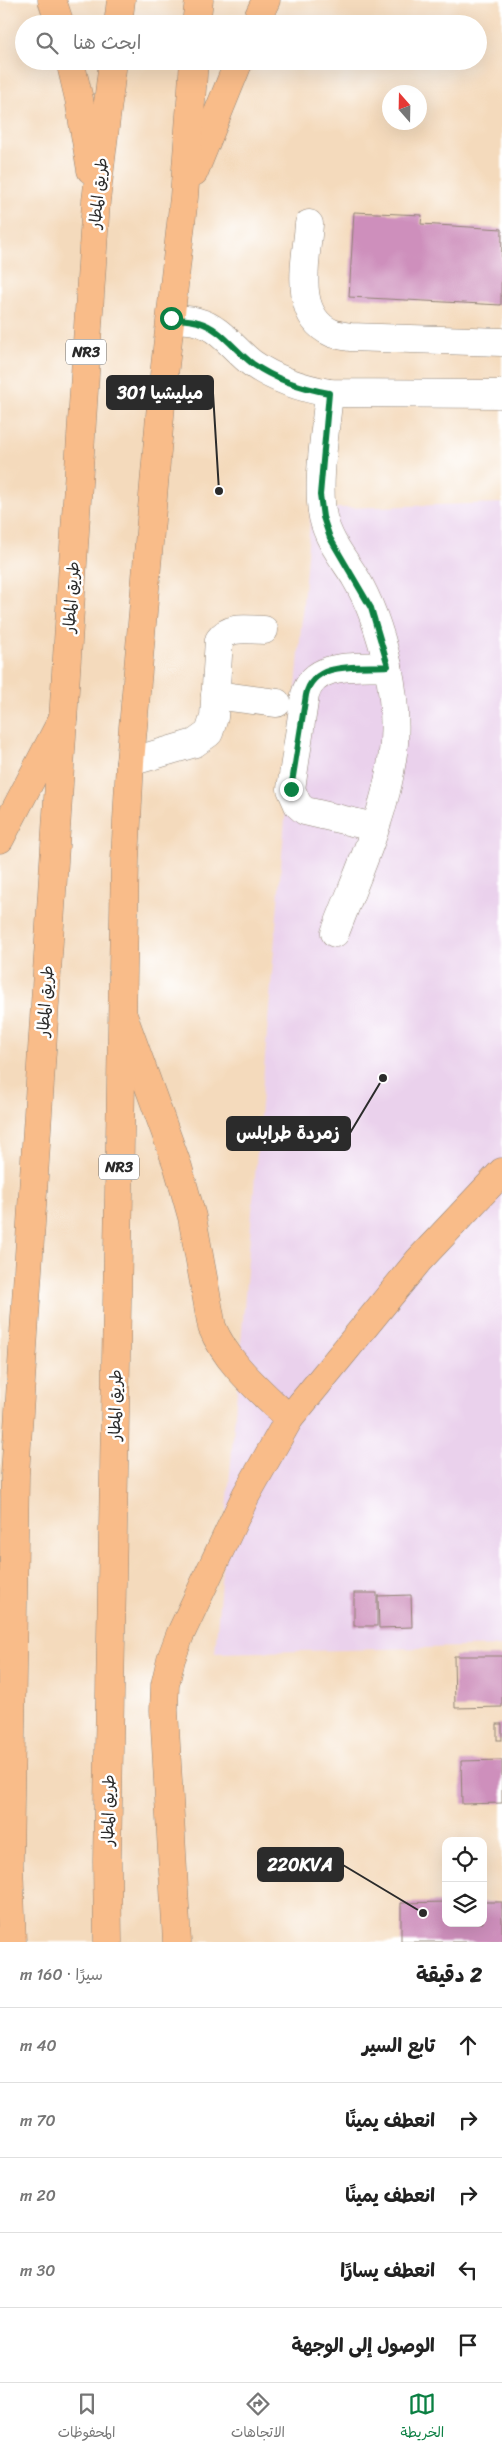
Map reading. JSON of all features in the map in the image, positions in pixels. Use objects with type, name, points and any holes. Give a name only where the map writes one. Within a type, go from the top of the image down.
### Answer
[{"type":"main road","points":[[52,0],[57,15]]},
{"type":"main road","points":[[119,15],[121,0]]},
{"type":"main road","points":[[197,15],[199,0]]},
{"type":"main road","points":[[259,15],[266,0]]},
{"type":"main road","points":[[72,70],[79,99],[96,201]]},
{"type":"main road","name":"طريق المطار","points":[[12,1942],[5,1838],[5,1473],[64,718],[96,201],[112,70]]},
{"type":"main road","name":"طريق المطار","points":[[108,1942],[125,860],[130,762],[184,197],[193,70]]},
{"type":"main road","points":[[184,197],[235,70]]},
{"type":"main road","points":[[0,839],[64,718]]},
{"type":"main road","points":[[124,1018],[178,1167],[192,1217],[212,1327],[218,1342],[226,1355],[289,1419]]},
{"type":"main road","points":[[177,1942],[164,1710],[165,1685],[180,1635],[246,1495],[289,1419],[420,1260],[502,1172]]},
{"type":"street","points":[[310,224],[305,301],[315,320],[331,332],[350,338],[502,342]]},
{"type":"street","points":[[171,318],[198,322],[220,333],[252,363],[275,378],[304,389],[329,393],[502,394]]},
{"type":"street","points":[[329,393],[320,495],[323,517],[330,538],[371,608],[388,666],[394,724],[392,760],[374,827],[336,933]]},
{"type":"street","points":[[130,762],[203,739],[213,725],[217,647],[224,634],[239,629],[264,630]]},
{"type":"street","points":[[374,827],[306,811],[293,798],[291,789],[306,695],[311,681],[325,670],[388,666]]},
{"type":"street","points":[[215,695],[277,703]]},
{"type":"shaded area","points":[[502,503],[502,1646],[215,1653],[311,509]]},
{"type":"building","points":[[354,212],[422,215],[421,224],[502,229],[501,305],[349,297]]},
{"type":"building","points":[[354,1593],[377,1593],[377,1626],[354,1626]]},
{"type":"building","points":[[411,1595],[412,1627],[379,1628],[378,1596]]},
{"type":"building","points":[[454,1656],[502,1656],[502,1707],[455,1708]]},
{"type":"building","points":[[497,1724],[502,1724],[502,1740],[497,1740]]},
{"type":"building","points":[[502,1760],[502,1803],[462,1804],[461,1761]]},
{"type":"building","points":[[442,1902],[442,1927],[487,1927],[487,1902],[502,1902],[502,1942],[401,1942],[401,1903]]},
{"type":"place","name":"ميليشيا 301","points":[[219,491]]},
{"type":"place","name":"زمردة طرابلس","points":[[383,1078]]},
{"type":"place","name":"220KVA","points":[[423,1913]]},
{"type":"route","points":[[171,318],[198,322],[220,333],[252,363],[275,378],[304,389],[329,393],[320,495],[323,517],[330,538],[371,608],[388,666],[325,670],[316,675],[311,681],[307,688],[291,789]]}]
